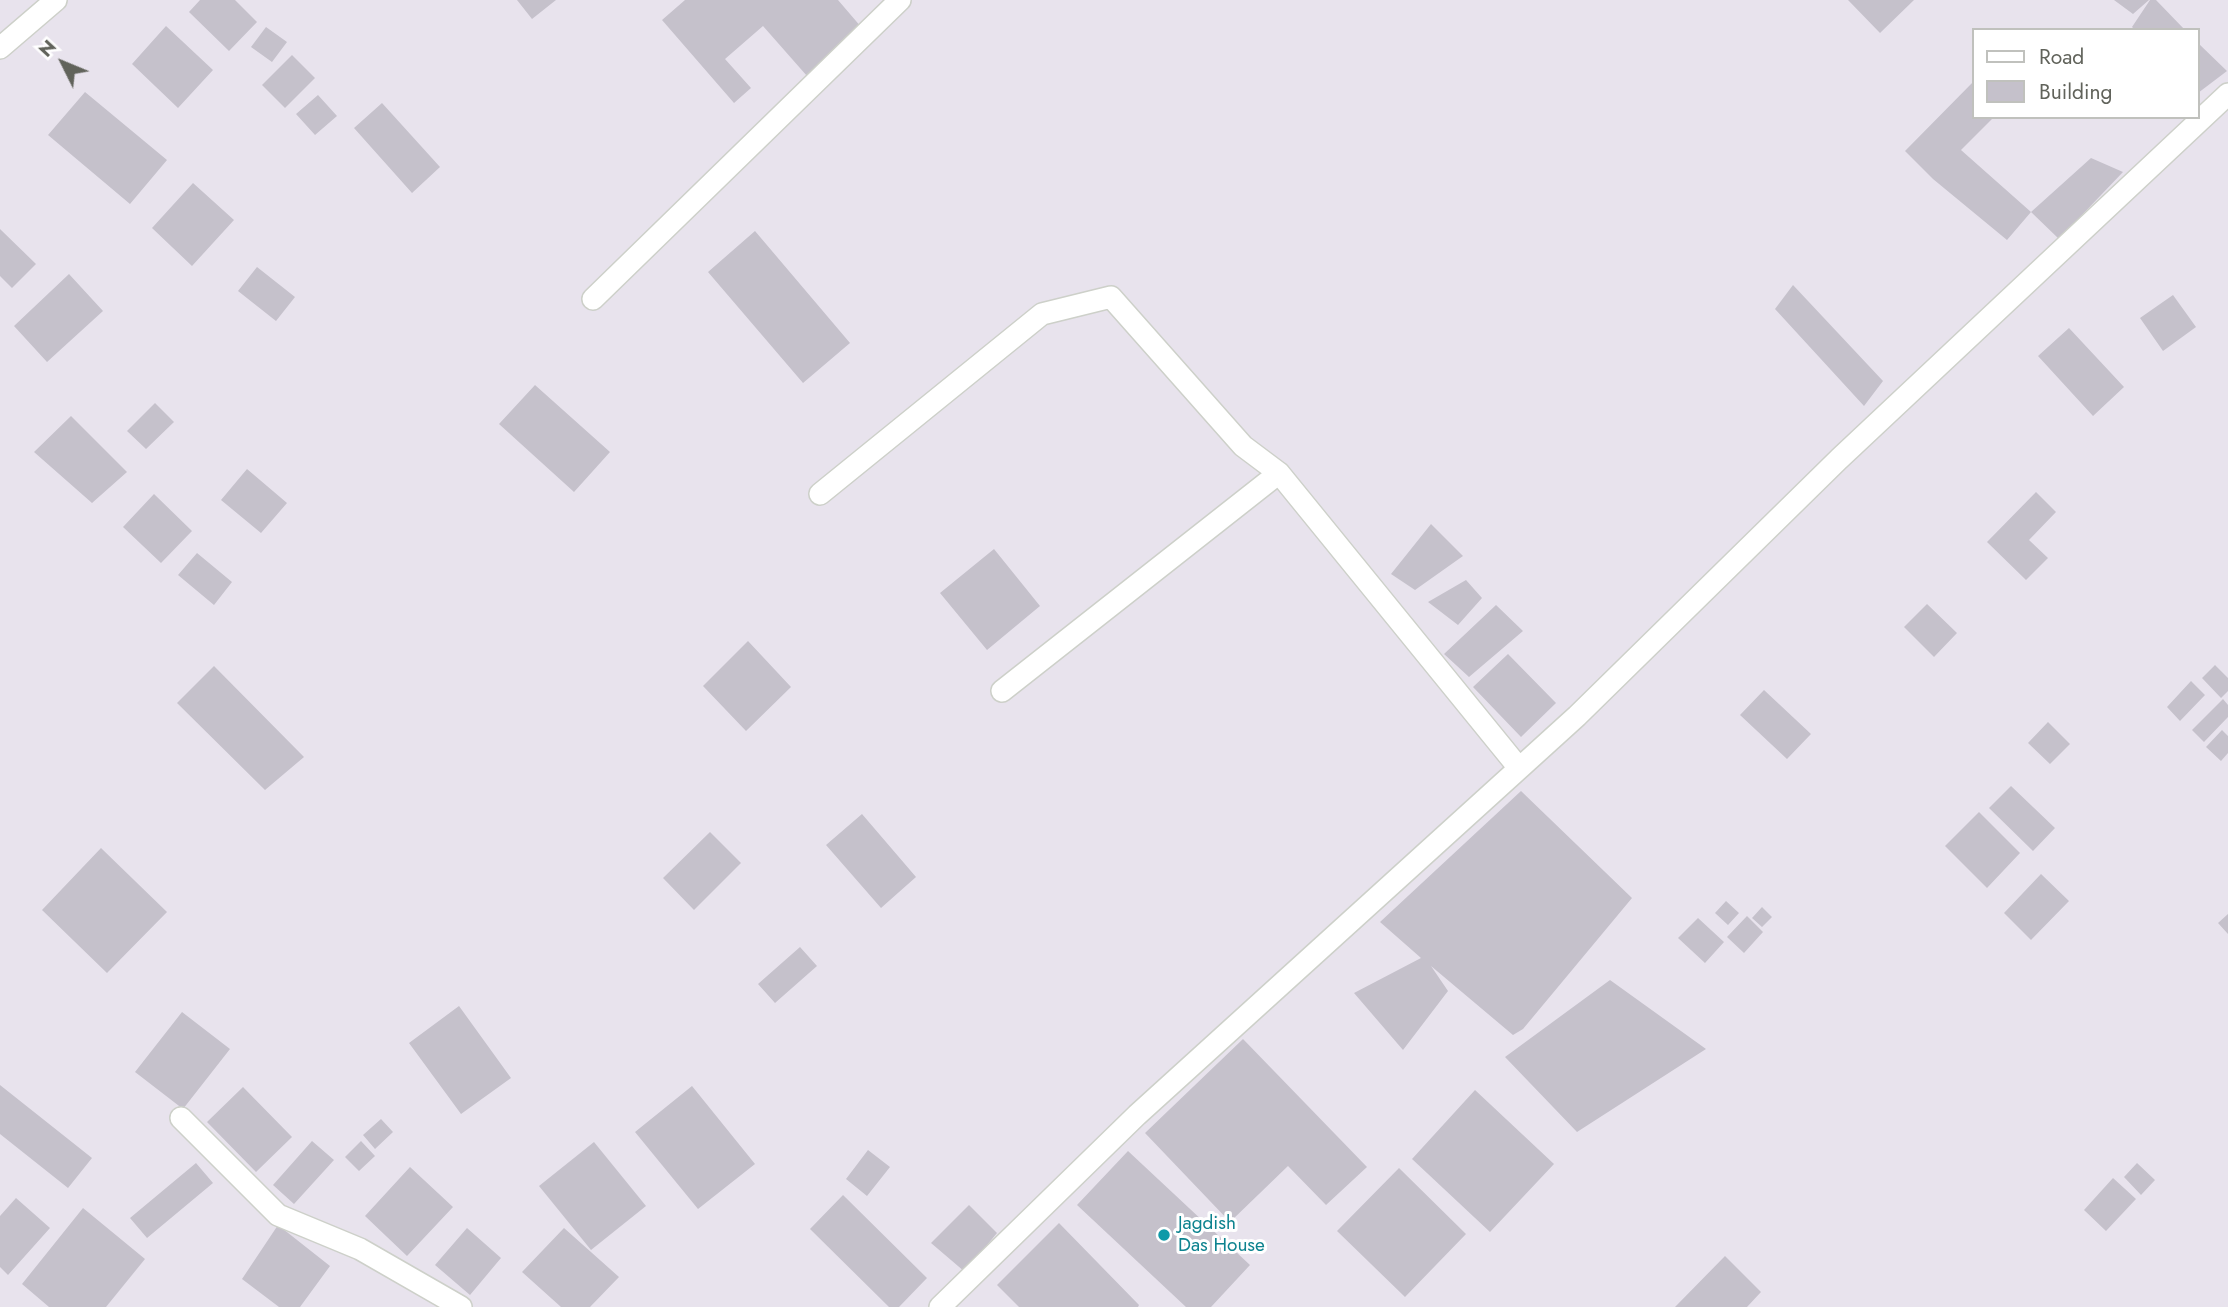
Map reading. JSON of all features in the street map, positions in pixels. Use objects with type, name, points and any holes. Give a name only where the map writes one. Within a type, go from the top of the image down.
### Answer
[{"type":"street","points":[[0,48],[55,0]]},
{"type":"street","points":[[593,299],[900,0]]},
{"type":"street","points":[[940,1307],[1137,1115],[1577,716],[1849,449],[2228,94]]},
{"type":"street","points":[[820,494],[1042,314],[1111,297],[1243,446],[1279,473],[1519,768]]},
{"type":"street","points":[[1002,691],[1279,473]]},
{"type":"street","points":[[181,1118],[278,1215],[360,1249],[461,1307]]},
{"type":"building","points":[[200,0],[235,0],[257,22],[229,51],[189,12]]},
{"type":"building","points":[[517,0],[556,0],[532,19]]},
{"type":"building","points":[[685,0],[838,0],[862,28],[807,76],[763,26],[725,59],[751,88],[734,103],[662,20]]},
{"type":"building","points":[[1848,0],[1914,0],[1880,33]]},
{"type":"building","points":[[2114,0],[2149,0],[2133,14]]},
{"type":"building","points":[[2150,0],[2156,0],[2183,28],[2133,28]]},
{"type":"building","points":[[166,26],[213,70],[178,108],[132,64]]},
{"type":"building","points":[[266,27],[287,42],[272,62],[251,47]]},
{"type":"building","points":[[2200,45],[2227,71],[2200,91]]},
{"type":"building","points":[[292,55],[315,78],[285,108],[262,85]]},
{"type":"building","points":[[1972,83],[1972,119],[1992,119],[1961,150],[2031,212],[2007,240],[1933,179],[1905,151]]},
{"type":"building","points":[[85,92],[167,160],[130,204],[48,135]]},
{"type":"building","points":[[318,95],[337,116],[315,135],[296,114]]},
{"type":"building","points":[[382,103],[440,167],[412,193],[354,128]]},
{"type":"building","points":[[2091,158],[2123,172],[2059,239],[2031,212]]},
{"type":"building","points":[[193,183],[234,220],[192,266],[152,228]]},
{"type":"building","points":[[0,229],[36,264],[12,288],[0,276]]},
{"type":"building","points":[[755,231],[850,343],[803,383],[708,272]]},
{"type":"building","points":[[257,267],[295,297],[276,321],[238,291]]},
{"type":"building","points":[[69,274],[103,311],[47,362],[14,326]]},
{"type":"building","points":[[1793,285],[1883,381],[1864,406],[1775,309]]},
{"type":"building","points":[[2173,295],[2196,327],[2163,351],[2140,318]]},
{"type":"building","points":[[2069,328],[2124,387],[2093,416],[2038,356]]},
{"type":"building","points":[[535,385],[610,452],[574,492],[499,424]]},
{"type":"building","points":[[155,403],[174,422],[146,449],[127,431]]},
{"type":"building","points":[[71,416],[127,472],[92,503],[34,452]]},
{"type":"building","points":[[247,469],[287,503],[261,533],[221,500]]},
{"type":"building","points":[[2036,492],[2056,512],[2029,540],[2048,558],[2026,580],[1987,542]]},
{"type":"building","points":[[154,494],[192,531],[161,563],[123,527]]},
{"type":"building","points":[[1431,524],[1463,556],[1415,590],[1391,574]]},
{"type":"building","points":[[994,549],[1040,606],[987,650],[940,593]]},
{"type":"building","points":[[197,553],[232,582],[214,605],[178,575]]},
{"type":"building","points":[[1466,580],[1482,598],[1458,625],[1428,602]]},
{"type":"building","points":[[1927,604],[1957,633],[1934,657],[1904,627]]},
{"type":"building","points":[[1496,605],[1523,631],[1469,677],[1444,654]]},
{"type":"building","points":[[748,641],[791,687],[746,731],[703,686]]},
{"type":"building","points":[[1508,654],[1556,703],[1521,737],[1473,687]]},
{"type":"building","points":[[2215,665],[2228,678],[2228,691],[2221,698],[2202,678]]},
{"type":"building","points":[[214,666],[304,757],[265,790],[177,703]]},
{"type":"building","points":[[2191,681],[2205,695],[2180,721],[2167,707]]},
{"type":"building","points":[[1764,690],[1811,734],[1787,759],[1740,715]]},
{"type":"building","points":[[2223,699],[2228,705],[2228,717],[2204,742],[2192,730]]},
{"type":"building","points":[[2048,722],[2070,744],[2050,764],[2028,743]]},
{"type":"building","points":[[2222,730],[2228,736],[2228,753],[2221,761],[2206,747]]},
{"type":"building","points":[[2011,786],[2055,828],[2033,851],[1989,808]]},
{"type":"building","points":[[1521,791],[1632,898],[1523,1029],[1513,1035],[1431,966],[1448,991],[1403,1050],[1354,993],[1421,958],[1380,922]]},
{"type":"building","points":[[1979,812],[2020,853],[1987,888],[1945,846]]},
{"type":"building","points":[[862,814],[916,877],[881,908],[826,845]]},
{"type":"building","points":[[710,832],[741,863],[694,910],[663,878]]},
{"type":"building","points":[[101,848],[167,912],[107,973],[42,910]]},
{"type":"building","points":[[2041,874],[2069,901],[2031,940],[2004,913]]},
{"type":"building","points":[[1726,901],[1739,913],[1728,925],[1715,913]]},
{"type":"building","points":[[1762,907],[1772,917],[1762,927],[1752,918]]},
{"type":"building","points":[[2228,914],[2228,934],[2218,923]]},
{"type":"building","points":[[1747,916],[1763,932],[1744,953],[1727,937]]},
{"type":"building","points":[[1698,918],[1724,942],[1705,963],[1678,938]]},
{"type":"building","points":[[800,947],[817,966],[775,1003],[758,984]]},
{"type":"building","points":[[1610,980],[1706,1049],[1577,1132],[1505,1057]]},
{"type":"building","points":[[459,1006],[511,1078],[461,1114],[409,1043]]},
{"type":"building","points":[[182,1012],[230,1049],[183,1109],[135,1072]]},
{"type":"building","points":[[1243,1039],[1367,1167],[1326,1205],[1288,1166],[1230,1222],[1145,1133]]},
{"type":"building","points":[[0,1085],[92,1158],[68,1188],[0,1134]]},
{"type":"building","points":[[692,1086],[755,1164],[698,1209],[635,1132]]},
{"type":"building","points":[[243,1087],[292,1137],[256,1172],[207,1122]]},
{"type":"building","points":[[1475,1090],[1554,1164],[1490,1232],[1412,1159]]},
{"type":"building","points":[[381,1119],[393,1132],[375,1149],[363,1135]]},
{"type":"building","points":[[312,1141],[334,1160],[294,1204],[273,1185]]},
{"type":"building","points":[[361,1141],[375,1156],[359,1171],[345,1157]]},
{"type":"building","points":[[594,1142],[646,1206],[591,1250],[539,1186]]},
{"type":"building","points":[[868,1150],[890,1167],[867,1196],[846,1179]]},
{"type":"building","name":"Jagdish Das House","points":[[1128,1151],[1250,1265],[1211,1307],[1186,1307],[1077,1205]]},
{"type":"building","points":[[196,1163],[213,1183],[147,1238],[130,1218]]},
{"type":"building","points":[[2137,1163],[2155,1180],[2141,1195],[2124,1177]]},
{"type":"building","points":[[410,1167],[453,1207],[407,1256],[365,1216]]},
{"type":"building","points":[[1399,1168],[1466,1234],[1405,1297],[1337,1231]]},
{"type":"building","points":[[2113,1178],[2136,1199],[2106,1231],[2084,1210]]},
{"type":"building","points":[[843,1195],[927,1278],[899,1307],[889,1307],[810,1229]]},
{"type":"building","points":[[16,1198],[50,1228],[8,1275],[0,1267],[0,1216]]},
{"type":"building","points":[[969,1205],[997,1233],[965,1272],[931,1243]]},
{"type":"building","points":[[83,1208],[145,1259],[106,1307],[49,1307],[22,1284]]},
{"type":"building","points":[[1059,1223],[1138,1307],[1019,1307],[997,1285]]},
{"type":"building","points":[[278,1225],[330,1266],[300,1307],[279,1307],[242,1279]]},
{"type":"building","points":[[467,1228],[501,1258],[470,1295],[435,1265]]},
{"type":"building","points":[[564,1228],[619,1277],[590,1307],[561,1307],[522,1272]]},
{"type":"building","points":[[1725,1256],[1761,1292],[1747,1307],[1675,1307]]},
{"type":"place","name":"Jagdish Das House","points":[[1164,1235]]}]
